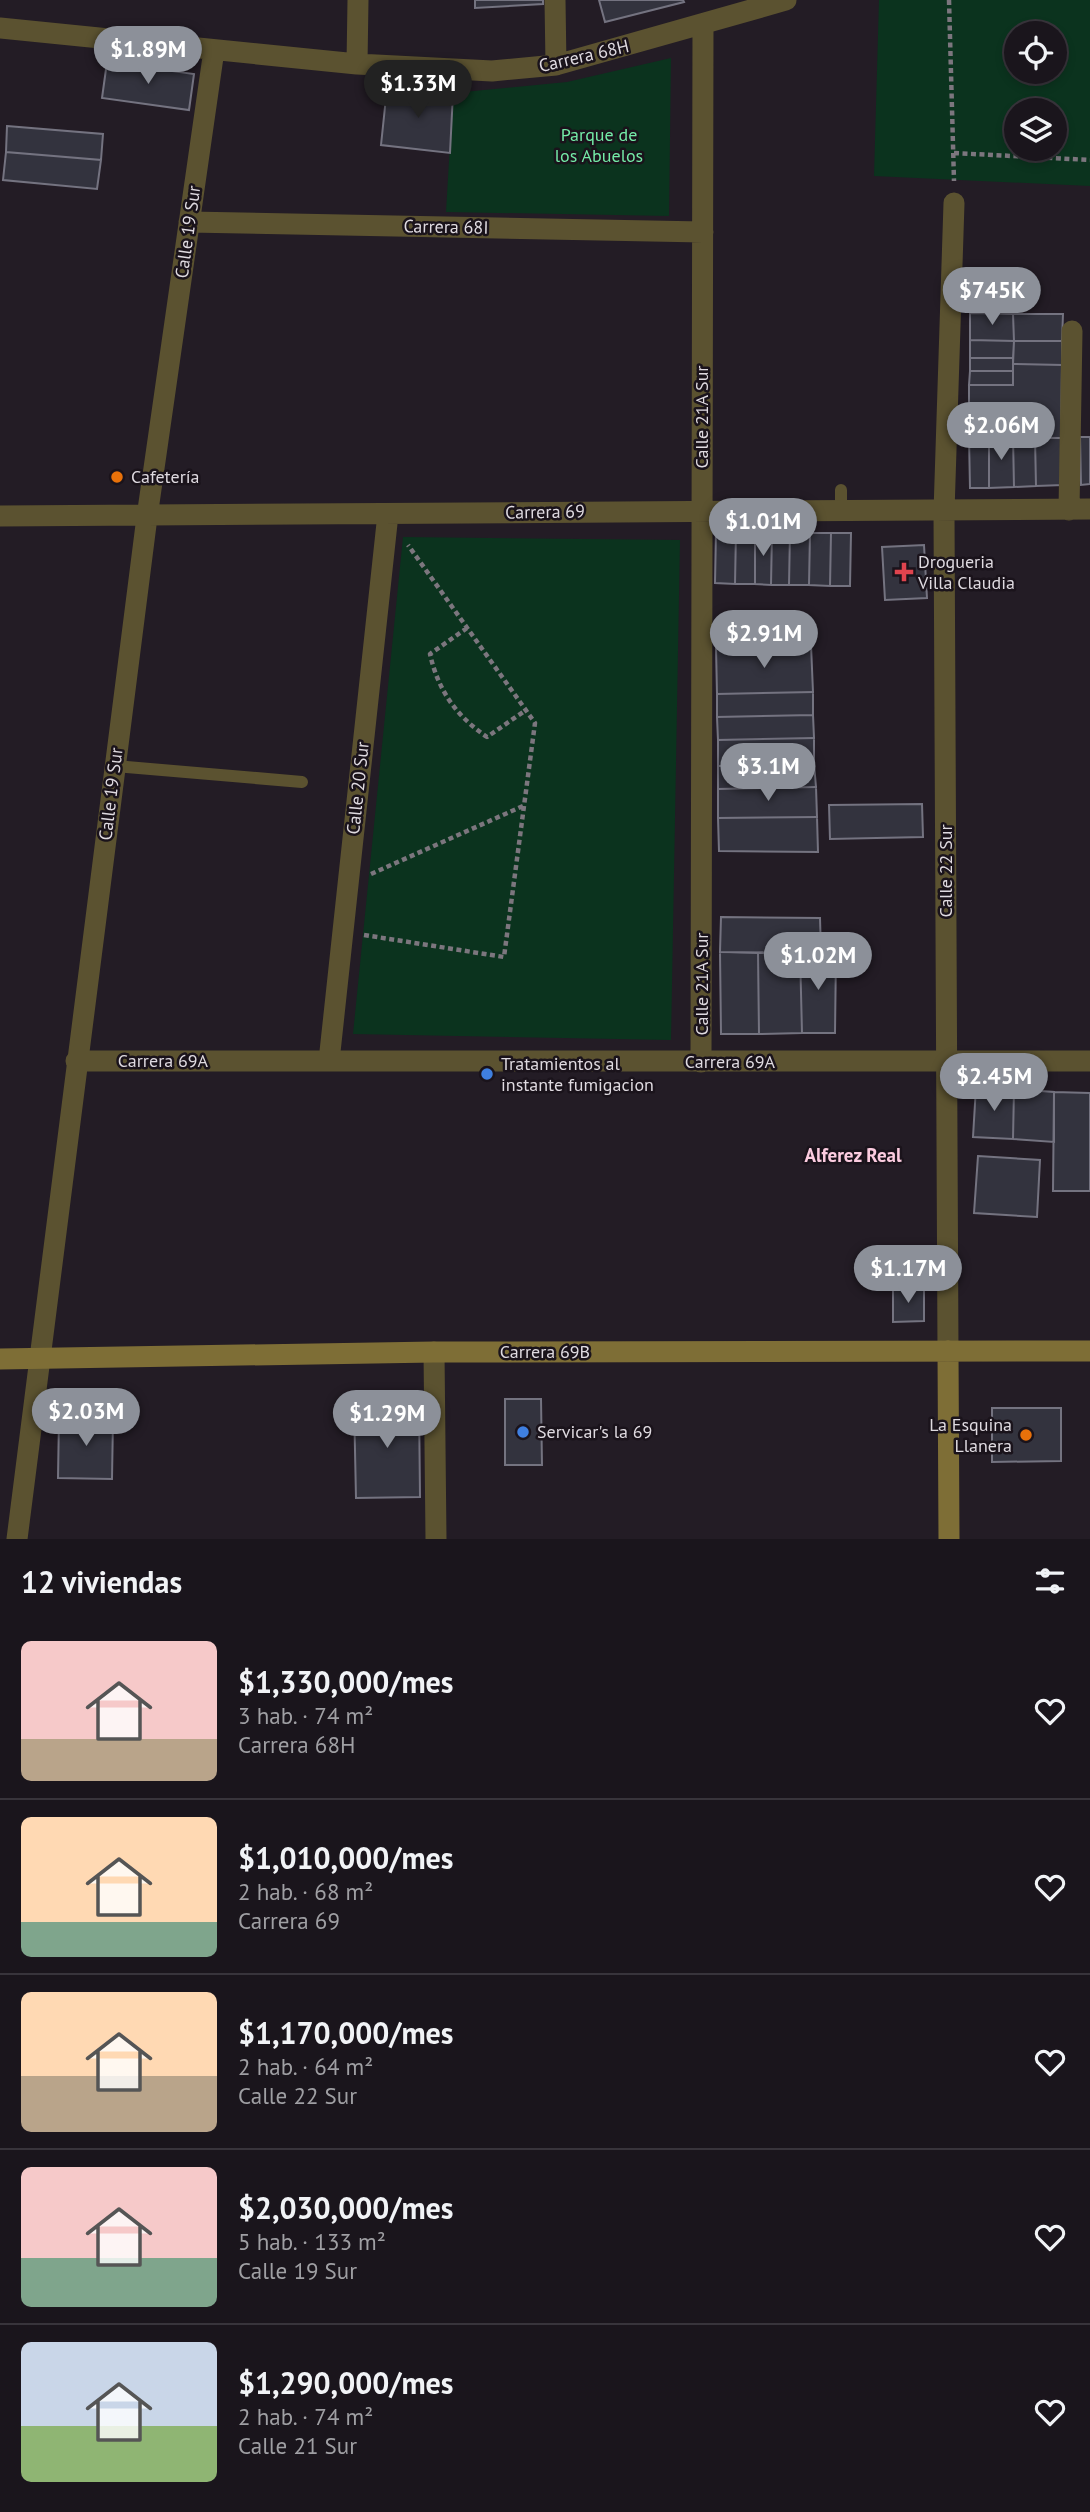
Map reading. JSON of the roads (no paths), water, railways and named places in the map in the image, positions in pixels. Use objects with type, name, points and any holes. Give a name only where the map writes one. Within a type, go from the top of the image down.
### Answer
[{"type":"street","points":[[357,64],[358,0]]},
{"type":"street","points":[[555,0],[556,65]]},
{"type":"street","name":"Carrera 68H","points":[[0,28],[357,64],[492,71],[556,65],[786,0]]},
{"type":"street","name":"Calle 21A Sur","points":[[701,1062],[703,24]]},
{"type":"street","name":"Calle 19 Sur","points":[[17,1539],[76,1061],[148,517],[215,50]]},
{"type":"street","name":"Calle 22 Sur","points":[[949,1539],[944,512],[954,203]]},
{"type":"street","name":"Carrera 68I","points":[[189,222],[702,232]]},
{"type":"street","points":[[1072,331],[1079,509]]},
{"type":"street","name":"Carrera 69","points":[[0,516],[148,517],[702,510],[841,500],[944,512],[1079,509]]},
{"type":"street","name":"Calle 20 Sur","points":[[329,1061],[388,514]]},
{"type":"street","name":"Carrera 69A","points":[[76,1061],[1090,1061]]},
{"type":"street","name":"Carrera 69B","points":[[0,1359],[433,1352],[1090,1351]]},
{"type":"street","points":[[433,1352],[436,1539]]},
{"type":"lane","points":[[115,766],[302,782]]},
{"type":"place","name":"Cafetería","points":[[117,477]]},
{"type":"place","name":"Drogueria Villa Claudia","points":[[904,572]]},
{"type":"place","name":"Tratamientos al instante fumigacion","points":[[487,1074]]},
{"type":"place","name":"Servicar's la 69","points":[[523,1432]]},
{"type":"place","name":"La Esquina Llanera","points":[[1026,1435]]},
{"type":"district","name":"Alferez Real","points":[[853,1155]]},
{"type":"park label","name":"Parque de los Abuelos","points":[[599,145]]}]
